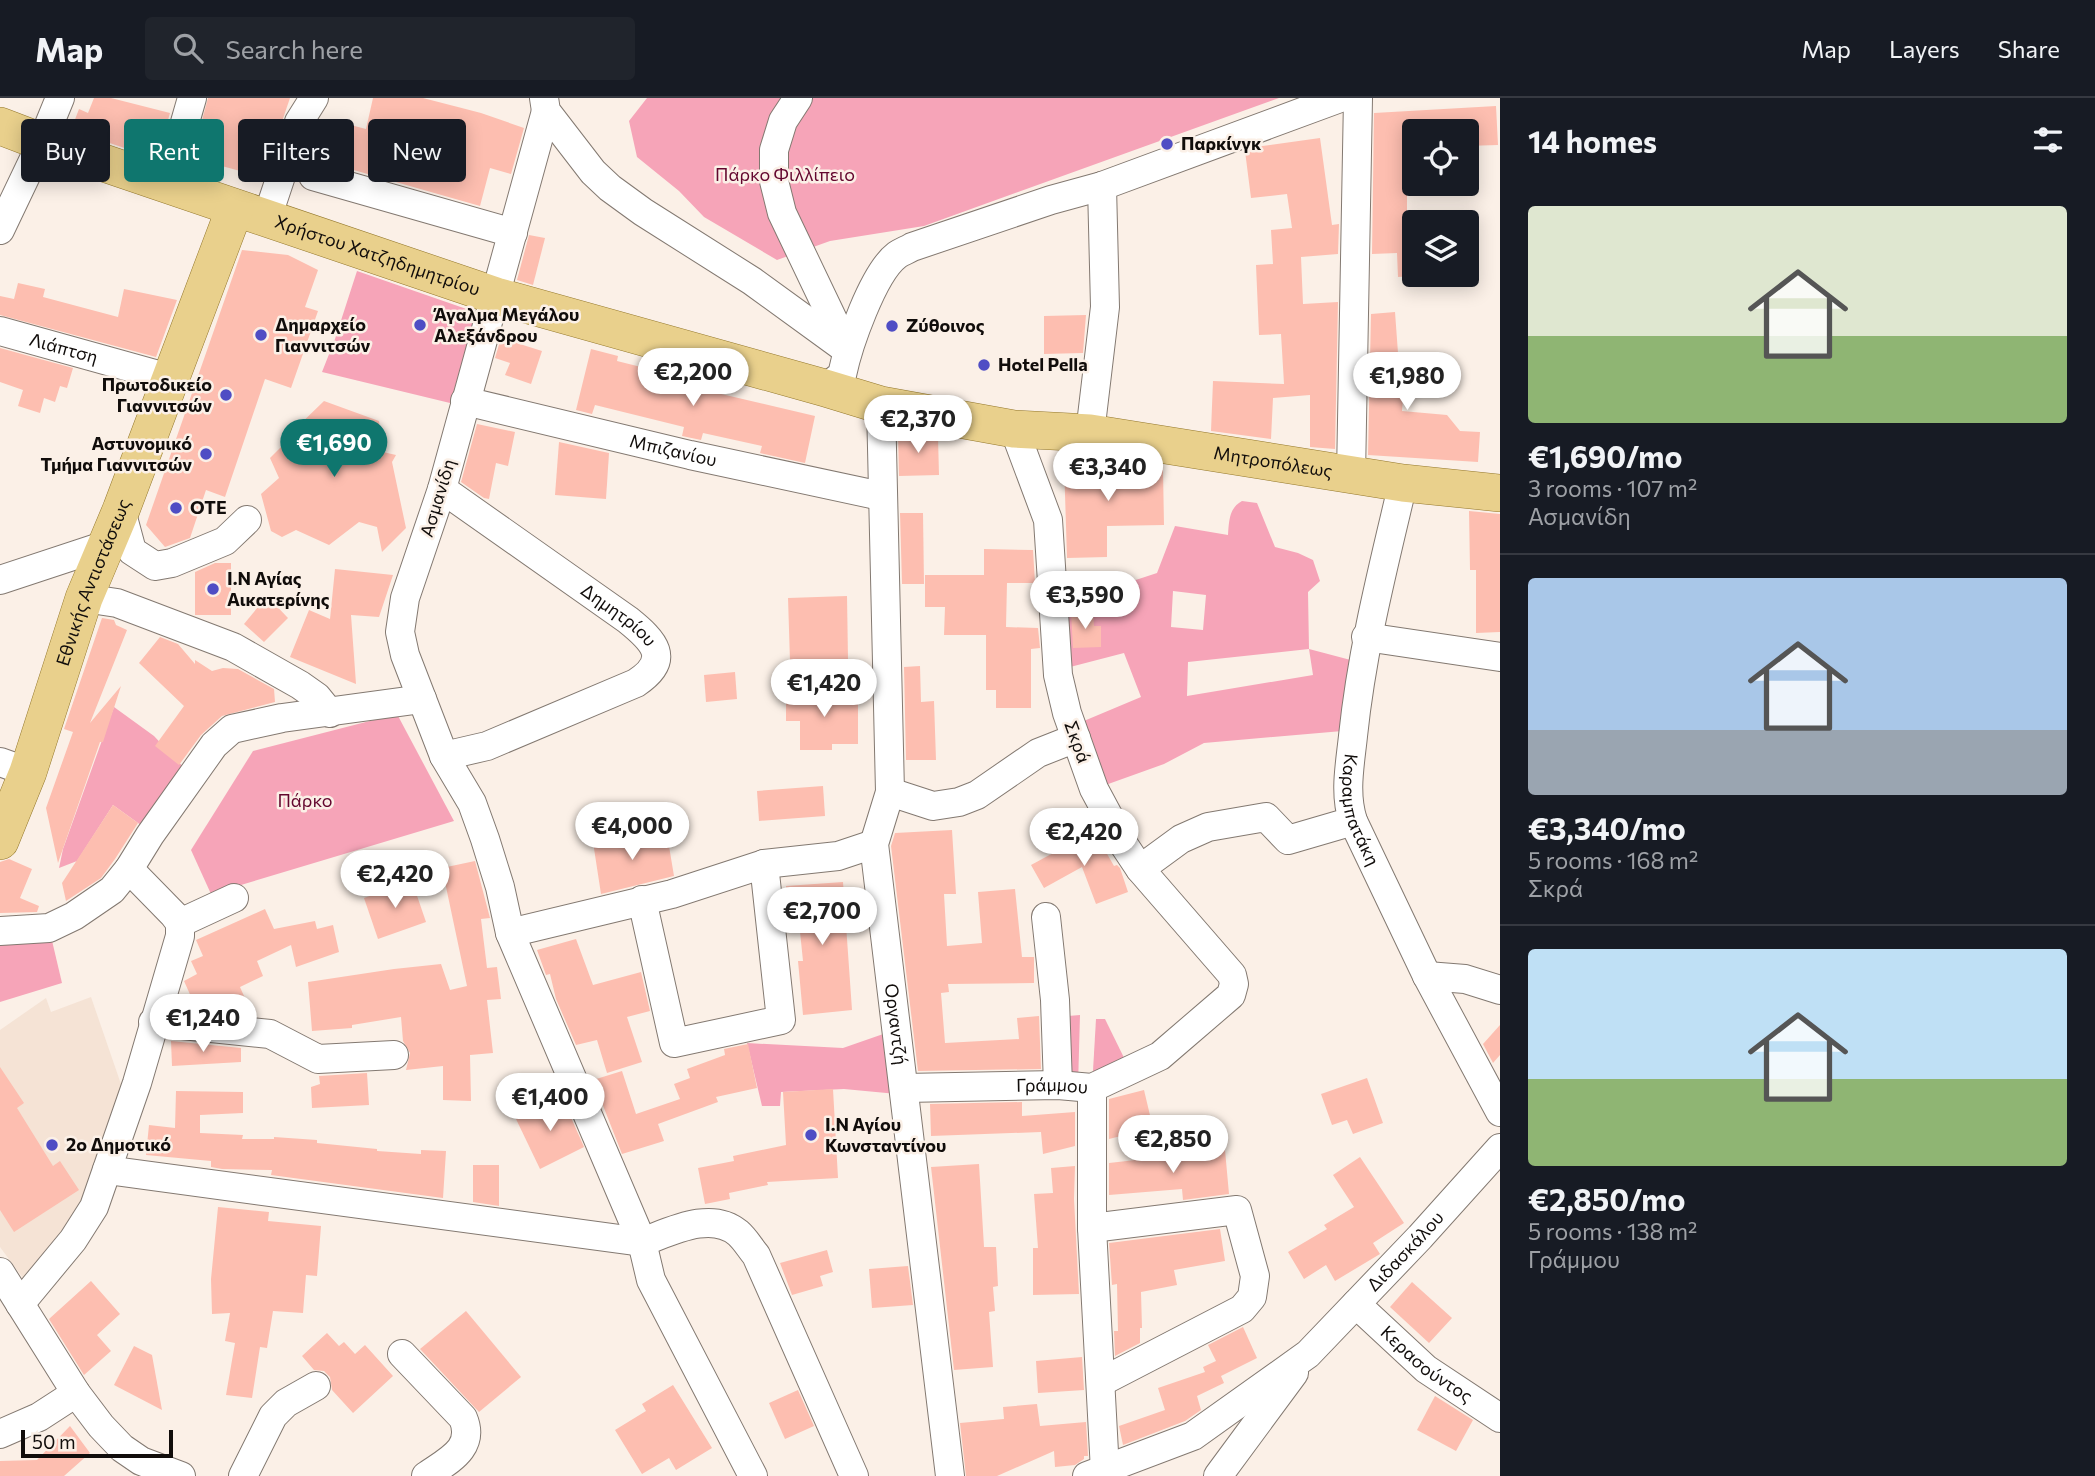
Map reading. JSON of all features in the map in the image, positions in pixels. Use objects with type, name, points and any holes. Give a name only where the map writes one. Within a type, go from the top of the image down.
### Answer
[{"type":"main road","name":"Χρήστου Χατζηδημητρίου","points":[[0,126],[21,134]]},
{"type":"main road","name":"Χρήστου Χατζηδημητρίου","points":[[110,166],[496,296],[881,405]]},
{"type":"main road","name":"Εθνικής Αντιστάσεως","points":[[0,841],[14,767],[121,510],[169,379],[251,213]]},
{"type":"main road","name":"Μητροπόλεως","points":[[881,405],[1014,429],[1090,433],[1403,483],[1500,493]]},
{"type":"street","points":[[51,119],[60,98]]},
{"type":"street","points":[[166,185],[192,98]]},
{"type":"street","points":[[251,213],[314,98]]},
{"type":"street","points":[[798,98],[783,121],[774,150],[774,181],[782,213],[847,350]]},
{"type":"street","points":[[825,388],[842,375],[847,350],[873,291],[886,267],[897,255],[912,247],[1051,200],[1102,186],[1340,98]]},
{"type":"street","points":[[1351,475],[1358,98]]},
{"type":"street","points":[[545,104],[593,172],[610,188],[752,281],[847,350]]},
{"type":"street","name":"Ασμανίδη","points":[[545,104],[496,296],[442,489],[401,617],[400,632],[405,655],[444,756],[472,803],[500,887],[510,933],[642,1242],[651,1280],[753,1476]]},
{"type":"street","points":[[0,229],[23,182]]},
{"type":"street","points":[[334,182],[513,233]]},
{"type":"street","points":[[1090,433],[1105,307],[1102,186]]},
{"type":"street","name":"Λιάπτση","points":[[0,331],[169,379]]},
{"type":"street","name":"Μπιζανίου","points":[[465,401],[690,455],[881,496]]},
{"type":"street","name":"Οργαντζή","points":[[881,405],[881,496],[890,792],[874,844],[950,1476]]},
{"type":"street","name":"Σκρά","points":[[1014,429],[1048,520],[1058,675],[1067,713],[1094,789],[1124,845],[1140,870],[1232,975],[1234,984],[1231,995],[1218,1009]]},
{"type":"street","name":"Καραμπατάκη","points":[[1403,483],[1366,637],[1355,710],[1348,804],[1353,821],[1427,976],[1500,1112]]},
{"type":"street","name":"Δημητρίου","points":[[442,489],[628,620],[648,636],[655,646],[657,656],[654,669],[636,683],[487,746],[444,756]]},
{"type":"street","points":[[121,510],[132,551],[155,566],[172,563],[225,541],[247,520]]},
{"type":"street","points":[[0,580],[106,545]]},
{"type":"street","points":[[84,598],[117,603],[233,647],[300,685],[317,697],[330,713]]},
{"type":"street","points":[[1366,637],[1500,657]]},
{"type":"street","points":[[0,932],[49,929],[95,903],[111,890],[129,869],[214,745],[232,729],[282,718],[422,699]]},
{"type":"street","points":[[890,792],[933,806],[959,802],[977,795],[1038,754],[1076,738]]},
{"type":"street","points":[[1140,870],[1181,839],[1208,827],[1266,817],[1288,840],[1353,821]]},
{"type":"street","points":[[510,933],[672,894],[764,864],[838,856],[874,844]]},
{"type":"street","points":[[642,900],[674,1044],[781,1020],[764,864]]},
{"type":"street","points":[[20,1304],[73,1240],[94,1207],[137,1083],[180,936],[180,923],[129,869]]},
{"type":"street","points":[[180,923],[233,898]]},
{"type":"street","points":[[1046,917],[1055,1000],[1058,1086]]},
{"type":"street","points":[[1427,976],[1465,979],[1500,990]]},
{"type":"street","name":"Γράμμου","points":[[905,1088],[1092,1088],[1160,1056],[1218,1009]]},
{"type":"street","points":[[153,1022],[270,1034],[318,1059],[394,1055]]},
{"type":"street","points":[[1092,1088],[1091,1228],[1101,1382],[1096,1473]]},
{"type":"street","name":"Διδασκάλου","points":[[1218,1476],[1308,1354],[1500,1148]]},
{"type":"street","points":[[107,1170],[642,1242],[691,1225],[718,1223],[737,1232],[756,1255],[853,1476]]},
{"type":"street","points":[[1091,1228],[1237,1210],[1255,1276],[1252,1297],[1242,1309],[1101,1382]]},
{"type":"street","points":[[0,1272],[76,1393],[122,1448],[141,1461],[181,1476]]},
{"type":"street","name":"Κερασούντος","points":[[1356,1304],[1426,1369],[1500,1418]]},
{"type":"street","points":[[402,1354],[463,1418],[467,1428],[464,1445],[459,1452],[426,1476]]},
{"type":"street","name":"Διδασκάλου","points":[[1096,1473],[1193,1436],[1308,1354]]},
{"type":"street","points":[[243,1476],[273,1416],[286,1403],[316,1386]]},
{"type":"street","points":[[0,1434],[39,1417],[76,1393]]},
{"type":"shaded area","name":"2ο Δημοτικό","points":[[91,997],[123,1090],[87,1200],[23,1278],[0,1247],[0,1030],[46,998],[51,1012]]},
{"type":"green space","name":"Πάρκο Φιλλίπειο","points":[[647,98],[1279,98],[924,226],[830,241],[777,260],[704,217],[679,191],[637,157],[629,121]]},
{"type":"green space","points":[[357,271],[478,313],[450,403],[322,372]]},
{"type":"green space","points":[[1242,501],[1257,503],[1275,547],[1313,560],[1320,581],[1308,592],[1309,649],[1362,663],[1354,730],[1204,743],[1164,764],[1086,792],[1060,731],[1141,697],[1124,653],[1047,673],[1038,592],[1093,594],[1157,573],[1175,526],[1228,535],[1231,515]],"holes":[[[1173,591],[1206,595],[1203,630],[1171,627]],[[1309,649],[1313,675],[1187,696],[1188,662]]]},
{"type":"green space","points":[[114,707],[154,736],[188,772],[145,828],[113,805],[77,861],[59,868],[63,849]]},
{"type":"green space","name":"Πάρκο","points":[[397,714],[454,821],[211,894],[191,850],[253,751]]},
{"type":"green space","points":[[49,928],[62,983],[0,1002],[0,931]]},
{"type":"green space","points":[[1080,1015],[1078,1086],[1058,1085],[1056,1017]]},
{"type":"green space","points":[[1096,1019],[1105,1019],[1130,1070],[1092,1088]]},
{"type":"green space","points":[[889,1032],[897,1094],[844,1089],[781,1092],[780,1106],[762,1106],[747,1043],[843,1048]]},
{"type":"building","points":[[94,98],[111,98],[170,113],[168,119],[124,119],[124,148],[110,143],[110,119],[75,119],[79,109],[88,113]]},
{"type":"building","points":[[208,98],[290,98],[283,119],[238,119],[238,170],[224,167],[224,119],[202,119]]},
{"type":"building","points":[[373,98],[423,98],[481,113],[524,128],[511,174],[490,168],[480,206],[396,182],[466,182],[466,119],[368,119]]},
{"type":"building","points":[[1496,106],[1498,145],[1479,146],[1479,119],[1402,119],[1402,196],[1407,196],[1407,210],[1402,210],[1402,277],[1398,277],[1397,253],[1372,254],[1374,113]]},
{"type":"building","points":[[368,120],[368,174],[354,170],[354,126],[366,129]]},
{"type":"building","points":[[1320,138],[1332,225],[1339,224],[1338,254],[1301,257],[1303,304],[1338,302],[1335,449],[1310,447],[1310,395],[1273,398],[1271,439],[1211,431],[1213,381],[1284,384],[1281,334],[1259,335],[1256,265],[1273,264],[1271,230],[1292,228],[1287,194],[1251,198],[1245,151],[1255,147]]},
{"type":"building","points":[[529,235],[545,238],[533,285],[517,280]]},
{"type":"building","points":[[242,250],[288,255],[318,270],[305,307],[318,311],[291,388],[265,379],[225,497],[206,490],[190,538],[165,547],[146,525]]},
{"type":"building","points":[[18,283],[45,289],[43,297],[118,317],[124,289],[177,300],[156,357],[0,315],[0,296],[14,299]]},
{"type":"building","points":[[1395,312],[1398,353],[1389,354],[1392,398],[1403,398],[1402,411],[1447,415],[1460,431],[1480,432],[1478,462],[1368,455],[1371,314]]},
{"type":"building","points":[[1086,315],[1083,353],[1044,354],[1044,316]]},
{"type":"building","points":[[501,338],[542,351],[531,384],[505,375],[510,363],[495,358]]},
{"type":"building","points":[[0,348],[73,368],[67,388],[60,386],[55,402],[44,398],[40,413],[18,406],[23,390],[0,382]]},
{"type":"building","points":[[591,349],[618,356],[617,361],[689,379],[687,386],[815,416],[805,463],[760,453],[762,446],[703,433],[701,440],[682,436],[684,427],[595,405],[592,414],[576,410]]},
{"type":"building","points":[[324,401],[379,421],[383,452],[396,455],[392,462],[406,528],[382,552],[377,527],[359,522],[329,545],[296,530],[282,537],[271,531],[261,494],[279,478],[270,458]]},
{"type":"building","points":[[477,424],[515,432],[508,466],[496,463],[489,499],[461,482]]},
{"type":"building","points":[[898,432],[938,437],[939,475],[899,476]]},
{"type":"building","points":[[559,442],[609,453],[606,499],[555,495]]},
{"type":"building","points":[[1103,461],[1103,466],[1139,465],[1139,470],[1163,470],[1164,525],[1107,526],[1107,557],[1067,558],[1064,462]]},
{"type":"building","points":[[1469,511],[1500,514],[1500,632],[1476,633],[1476,570],[1470,570]]},
{"type":"building","points":[[900,513],[923,513],[924,584],[902,584]]},
{"type":"building","points":[[984,549],[1033,550],[1035,583],[1007,583],[1006,627],[1038,628],[1040,648],[1031,649],[1031,708],[996,708],[996,690],[986,690],[986,635],[944,635],[945,607],[925,607],[925,575],[984,575]]},
{"type":"building","name":"Ι.Ν Αγίας Αικατερίνης","points":[[215,563],[231,563],[231,615],[195,615],[195,572]]},
{"type":"building","points":[[335,569],[393,575],[379,617],[351,615],[356,684],[290,657],[309,610],[330,619]]},
{"type":"building","points":[[267,596],[288,618],[264,642],[244,624]]},
{"type":"building","points":[[847,596],[848,659],[790,661],[788,598]]},
{"type":"building","points":[[1093,611],[1094,626],[1101,626],[1101,647],[1073,648],[1071,612]]},
{"type":"building","points":[[102,618],[114,620],[116,625],[127,630],[90,723],[121,686],[58,863],[46,808],[73,732],[64,729]]},
{"type":"building","points":[[160,637],[178,644],[195,664],[195,660],[212,671],[223,668],[238,669],[274,689],[275,702],[222,716],[201,735],[179,765],[155,746],[184,706],[139,663]]},
{"type":"building","points":[[920,666],[921,702],[934,701],[936,760],[906,760],[904,667]]},
{"type":"building","points":[[735,672],[737,699],[706,702],[704,675]]},
{"type":"building","points":[[786,693],[858,693],[858,744],[832,744],[832,750],[800,750],[800,721],[786,721]]},
{"type":"building","points":[[823,786],[825,816],[759,821],[757,791]]},
{"type":"building","points":[[113,805],[138,823],[101,878],[66,901],[62,883]]},
{"type":"building","points":[[952,830],[956,894],[944,894],[947,946],[982,943],[978,892],[1015,889],[1022,957],[1034,957],[1034,983],[948,984],[949,992],[941,993],[945,1043],[1019,1039],[1017,1018],[1039,1016],[1041,1069],[918,1071],[891,846],[895,833]]},
{"type":"building","points":[[1094,831],[1114,866],[1120,868],[1128,892],[1096,904],[1082,867],[1044,888],[1031,865]]},
{"type":"building","points":[[667,834],[674,876],[601,894],[593,842],[617,838],[618,842]]},
{"type":"building","points":[[9,859],[32,869],[20,898],[39,906],[37,912],[0,913],[0,862]]},
{"type":"building","points":[[475,861],[490,918],[481,919],[487,968],[497,967],[501,999],[487,1000],[493,1053],[470,1055],[471,1101],[443,1100],[443,1066],[406,1070],[410,1053],[403,1041],[401,1017],[352,1025],[352,1028],[312,1031],[308,982],[441,964],[450,990],[467,986],[442,868]]},
{"type":"building","points":[[412,881],[426,922],[378,939],[364,898]]},
{"type":"building","points":[[843,882],[852,1010],[803,1015],[798,961],[803,961],[798,912],[787,912],[786,886]]},
{"type":"building","points":[[265,909],[274,929],[315,921],[317,929],[333,925],[339,952],[296,967],[291,945],[257,961],[263,976],[240,987],[251,1012],[246,1015],[197,1010],[184,981],[197,974],[191,961],[203,956],[196,940]]},
{"type":"building","points":[[576,939],[593,985],[641,972],[650,1011],[627,1017],[642,1062],[607,1073],[597,1040],[576,1045],[556,999],[550,974],[546,975],[537,950]]},
{"type":"building","points":[[1500,1025],[1500,1055],[1493,1063],[1483,1044]]},
{"type":"building","points":[[171,1041],[241,1048],[241,1062],[172,1066]]},
{"type":"building","points":[[748,1044],[757,1088],[716,1097],[718,1102],[658,1124],[664,1141],[622,1154],[593,1080],[622,1071],[636,1114],[680,1099],[674,1084],[690,1078],[687,1069],[725,1055],[724,1049]]},
{"type":"building","points":[[0,1067],[24,1103],[17,1108],[53,1166],[60,1161],[79,1190],[14,1232],[0,1210]]},
{"type":"building","points":[[367,1073],[369,1105],[312,1108],[311,1087],[320,1084],[319,1076]]},
{"type":"building","points":[[1367,1078],[1383,1123],[1353,1134],[1347,1120],[1332,1125],[1321,1094]]},
{"type":"building","points":[[833,1089],[838,1178],[767,1182],[768,1185],[729,1193],[730,1199],[705,1204],[698,1168],[734,1161],[733,1156],[786,1145],[783,1092]]},
{"type":"building","points":[[1144,1090],[1153,1128],[1109,1139],[1109,1099]]},
{"type":"building","points":[[176,1091],[243,1092],[243,1113],[200,1115],[200,1133],[243,1135],[242,1139],[274,1137],[317,1140],[317,1143],[377,1151],[421,1154],[421,1150],[446,1151],[443,1198],[271,1175],[272,1170],[222,1169],[211,1167],[211,1161],[146,1155],[149,1125],[175,1128]]},
{"type":"building","points":[[562,1097],[584,1147],[540,1169],[516,1119]]},
{"type":"building","points":[[1022,1102],[1022,1116],[1075,1112],[1075,1146],[1043,1154],[1041,1132],[931,1136],[930,1104]]},
{"type":"building","points":[[1225,1150],[1229,1194],[1183,1200],[1182,1189],[1109,1195],[1109,1163]]},
{"type":"building","points":[[1360,1157],[1404,1223],[1373,1243],[1380,1254],[1335,1281],[1326,1265],[1304,1279],[1288,1252],[1327,1229],[1324,1225],[1354,1207],[1333,1175]]},
{"type":"building","points":[[979,1164],[984,1247],[996,1247],[998,1286],[993,1287],[995,1311],[989,1312],[993,1367],[954,1370],[931,1167]]},
{"type":"building","points":[[473,1165],[499,1165],[499,1206],[473,1202]]},
{"type":"building","points":[[1075,1166],[1079,1294],[1033,1295],[1033,1248],[1038,1248],[1034,1194],[1053,1193],[1051,1168]]},
{"type":"building","points":[[218,1207],[269,1212],[268,1221],[321,1226],[317,1276],[306,1275],[303,1313],[273,1311],[267,1348],[260,1347],[252,1398],[226,1395],[235,1343],[225,1341],[230,1313],[212,1314],[211,1279]]},
{"type":"building","points":[[1220,1229],[1225,1261],[1174,1270],[1177,1285],[1141,1292],[1140,1343],[1115,1356],[1114,1331],[1118,1331],[1117,1284],[1112,1285],[1109,1243]]},
{"type":"building","points":[[827,1250],[833,1272],[820,1276],[823,1286],[792,1295],[780,1263]]},
{"type":"building","points":[[908,1266],[913,1305],[872,1308],[869,1269]]},
{"type":"building","points":[[91,1281],[120,1314],[97,1335],[111,1351],[84,1375],[49,1319]]},
{"type":"building","points":[[1412,1282],[1452,1318],[1429,1343],[1390,1307]]},
{"type":"building","points":[[466,1311],[521,1377],[479,1412],[420,1349]]},
{"type":"building","points":[[1243,1327],[1257,1358],[1221,1376],[1224,1383],[1197,1396],[1201,1410],[1185,1421],[1123,1445],[1119,1426],[1165,1410],[1158,1388],[1205,1372],[1203,1367],[1216,1361],[1208,1345]]},
{"type":"building","points":[[327,1333],[339,1346],[344,1342],[355,1354],[365,1345],[393,1376],[353,1413],[332,1390],[330,1377],[324,1371],[314,1370],[302,1356]]},
{"type":"building","points":[[134,1346],[152,1355],[162,1410],[114,1385]]},
{"type":"building","points":[[1082,1357],[1084,1390],[1038,1393],[1036,1361]]},
{"type":"building","points":[[673,1385],[712,1448],[676,1470],[669,1458],[642,1474],[615,1430],[646,1411],[642,1404]]},
{"type":"building","points":[[798,1390],[814,1426],[785,1439],[769,1403]]},
{"type":"building","points":[[1435,1396],[1473,1420],[1456,1451],[1417,1430]]},
{"type":"building","points":[[1037,1404],[1040,1426],[1086,1422],[1088,1456],[1084,1456],[1084,1459],[1075,1465],[1055,1467],[1054,1451],[997,1476],[966,1476],[960,1423],[1004,1419],[1003,1407]]},
{"type":"building","points":[[70,1426],[90,1453],[64,1476],[0,1476],[0,1461],[37,1460]]},
{"type":"place","name":"Παρκίνγκ","points":[[1167,144]]},
{"type":"place","name":"Άγαλμα Μεγάλου Αλεξάνδρου","points":[[420,325]]},
{"type":"place","name":"Ζύθοινος","points":[[892,326]]},
{"type":"place","name":"Δημαρχείο Γιαννιτσών","points":[[261,335]]},
{"type":"place","name":"Hotel Pella","points":[[984,365]]},
{"type":"place","name":"Πρωτοδικείο Γιαννιτσών","points":[[226,395]]},
{"type":"place","name":"Αστυνομικό Τμήμα Γιαννιτσών","points":[[206,454]]},
{"type":"place","name":"ΟΤΕ","points":[[176,508]]},
{"type":"place","name":"Ι.Ν Αγίας Αικατερίνης","points":[[213,589]]},
{"type":"place","name":"Ι.Ν Αγίου Κωνσταντίνου","points":[[811,1135]]},
{"type":"place","name":"2ο Δημοτικό","points":[[52,1145]]}]
